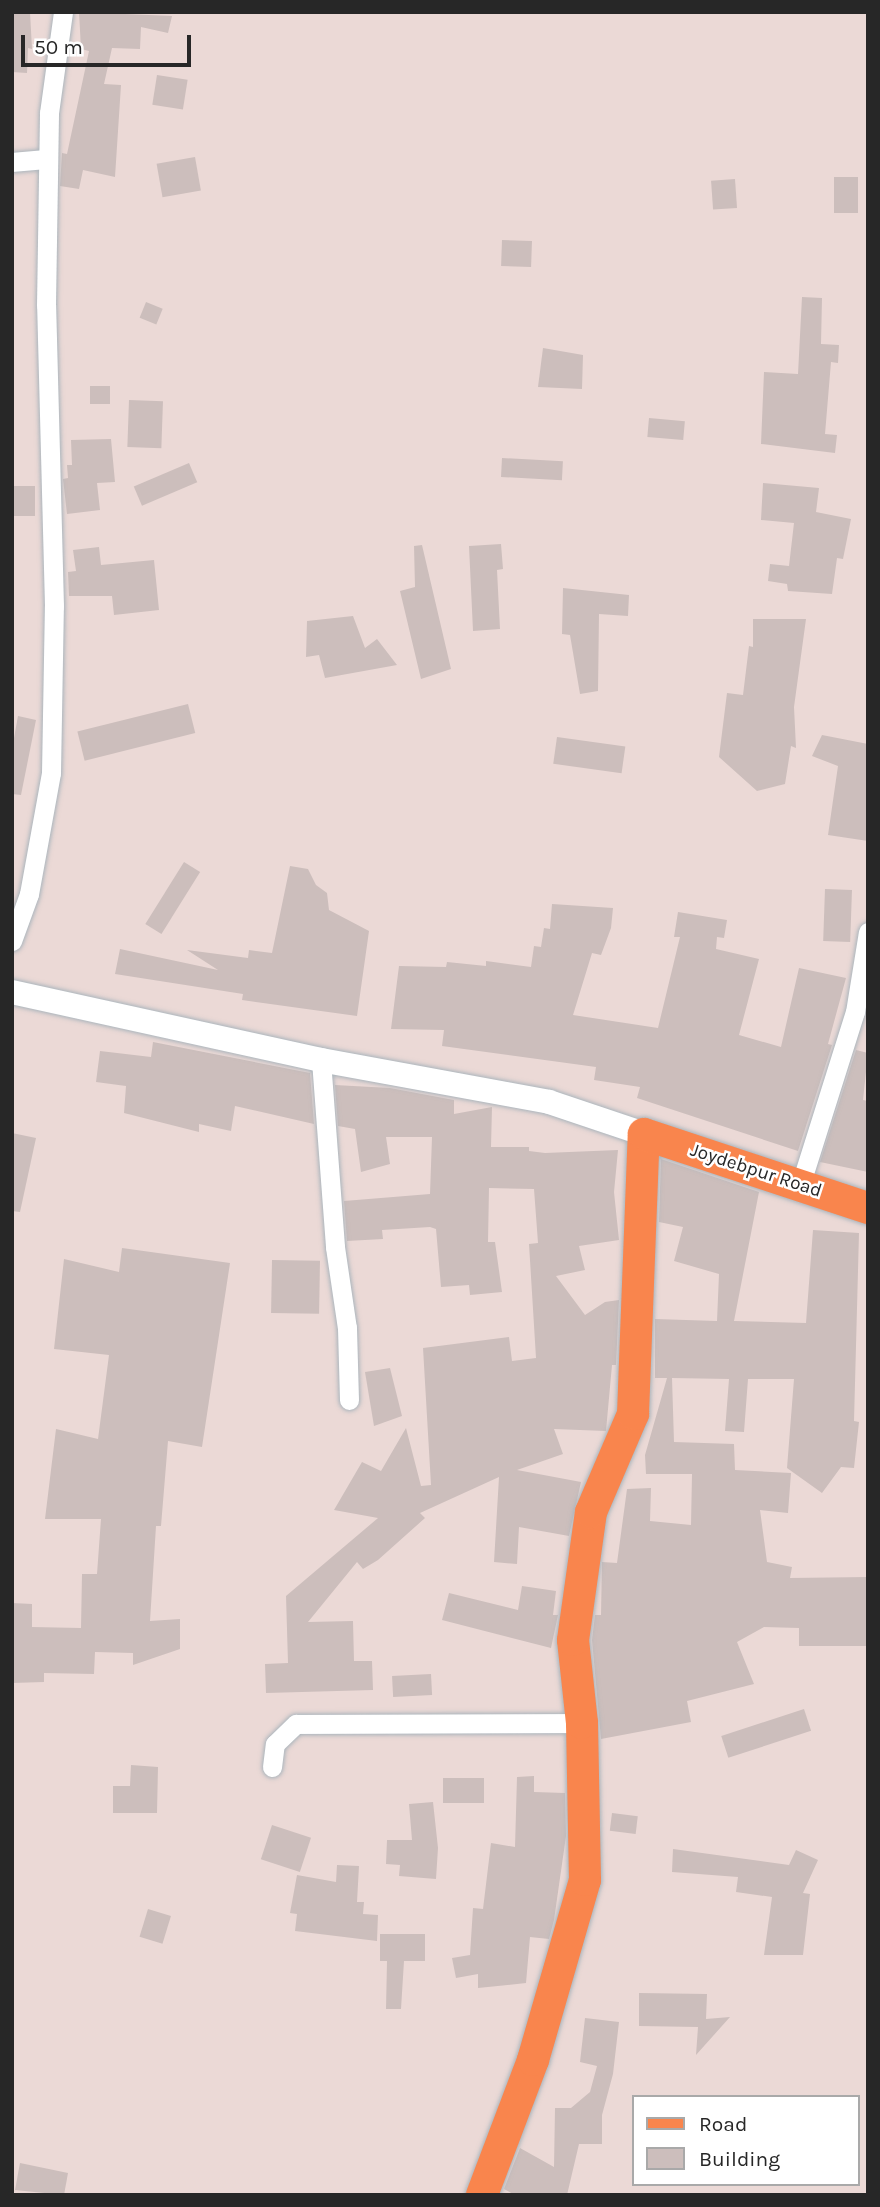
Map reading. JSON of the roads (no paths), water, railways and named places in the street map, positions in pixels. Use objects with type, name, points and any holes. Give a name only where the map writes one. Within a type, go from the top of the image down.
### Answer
[{"type":"main road","name":"Joydebpur Road","points":[[645,1134],[868,1208]]},
{"type":"main road","points":[[489,2193],[533,2060],[585,1880],[582,1723],[573,1640],[591,1512],[633,1414],[645,1134]]},
{"type":"street","points":[[12,942],[29,894],[51,773],[54,606],[46,305],[48,159],[49,113],[63,12]]},
{"type":"street","points":[[12,162],[48,159]]},
{"type":"street","points":[[800,1186],[855,1012],[868,932]]},
{"type":"street","points":[[12,992],[321,1060],[549,1102],[645,1134]]},
{"type":"street","points":[[321,1060],[335,1247],[347,1328],[349,1400]]},
{"type":"street","points":[[272,1767],[275,1744],[296,1724],[582,1723]]}]
